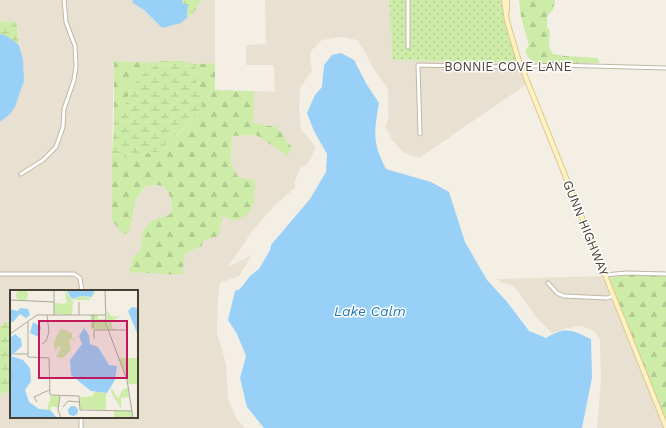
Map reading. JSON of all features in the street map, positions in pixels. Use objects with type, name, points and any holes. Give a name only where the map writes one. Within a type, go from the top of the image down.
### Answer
[{"type":"main road","name":"GUNN HIGHWAY","points":[[505,0],[509,29],[522,67],[666,427]]},
{"type":"street","points":[[21,174],[44,160],[56,147],[63,127],[64,109],[74,80],[76,66],[75,46],[65,18],[64,0]]},
{"type":"street","points":[[408,0],[408,47]]},
{"type":"street","name":"BONNIE COVE LANE","points":[[420,134],[418,65],[522,67],[555,65],[666,68]]},
{"type":"street","points":[[604,275],[627,273],[666,274]]},
{"type":"street","points":[[0,274],[74,274],[80,278],[82,290]]},
{"type":"street","points":[[548,282],[557,293],[564,296],[607,298],[614,296]]},
{"type":"shaded area","points":[[0,0],[131,0],[144,10],[162,28],[195,11],[201,0],[215,0],[215,63],[196,64],[181,61],[160,61],[157,63],[114,61],[112,220],[123,235],[134,213],[136,199],[147,186],[151,185],[165,187],[171,198],[172,211],[169,215],[151,221],[145,228],[142,235],[141,250],[133,257],[129,272],[185,254],[202,246],[203,241],[223,216],[255,180],[238,177],[231,162],[232,136],[256,135],[288,156],[292,148],[277,127],[253,123],[254,91],[275,92],[274,65],[246,65],[246,45],[266,44],[265,0],[389,0],[394,60],[518,63],[519,65],[418,63],[416,66],[419,136],[422,135],[419,67],[521,69],[527,84],[419,158],[404,153],[393,141],[385,126],[389,117],[388,89],[372,66],[357,40],[342,37],[322,40],[311,51],[310,60],[312,71],[300,88],[299,107],[301,129],[316,147],[307,165],[301,167],[295,181],[295,188],[274,206],[253,230],[228,267],[252,255],[239,276],[220,283],[217,333],[226,364],[228,399],[238,421],[245,428],[82,428],[82,418],[138,418],[138,290],[84,290],[82,277],[74,272],[0,272],[0,122],[10,114],[15,107],[24,81],[17,24],[10,20],[9,23],[0,20]]},
{"type":"shaded area","points":[[0,275],[74,276],[79,279],[80,290],[10,290],[10,320],[0,326]]},
{"type":"shaded area","points":[[603,276],[611,294],[607,296],[565,294],[558,291],[548,280],[546,282],[556,294],[564,297],[613,298],[665,428],[597,428],[601,381],[600,339],[594,331],[582,326],[573,327],[572,329],[567,328],[552,333],[536,317],[514,286],[500,282],[497,279]]},
{"type":"shaded area","points":[[10,391],[10,418],[79,418],[79,428],[0,428],[0,394]]},
{"type":"green space","points":[[182,0],[201,0],[195,11],[187,18],[188,4],[183,4]]},
{"type":"green space","points":[[389,0],[406,0],[406,48],[409,49],[409,0],[502,0],[505,22],[518,63],[393,60]]},
{"type":"green space","points":[[519,0],[555,0],[553,10],[547,16],[547,27],[550,31],[549,47],[553,54],[598,58],[599,63],[559,63],[544,65],[533,62],[525,51],[529,45],[521,17]]},
{"type":"green space","points":[[0,20],[9,23],[10,20],[17,24],[19,45],[7,36],[0,34]]},
{"type":"green space","points":[[114,61],[157,63],[138,78],[128,96],[122,114],[114,122]]},
{"type":"green space","points":[[160,61],[181,61],[196,64],[196,80],[205,92],[204,101],[199,111],[180,132],[169,139],[161,152],[152,152],[127,159],[112,153],[114,122],[122,114],[128,96],[138,78]]},
{"type":"green space","points":[[215,63],[215,90],[254,91],[253,123],[277,127],[292,148],[288,156],[256,135],[232,136],[231,162],[238,177],[255,180],[254,203],[247,215],[235,221],[223,216],[218,236],[203,241],[202,246],[185,254],[182,275],[129,272],[133,257],[141,250],[142,235],[145,228],[151,221],[169,215],[172,211],[171,198],[165,187],[156,185],[146,186],[136,199],[130,230],[123,235],[112,220],[112,153],[127,159],[152,152],[161,152],[169,139],[181,132],[199,111],[205,92],[196,80],[196,64]]},
{"type":"green space","points":[[634,273],[666,273],[666,421],[609,278]]},
{"type":"green space","points":[[10,320],[10,391],[0,394],[0,326]]},
{"type":"water","points":[[133,0],[182,0],[183,4],[188,4],[187,18],[181,23],[162,28],[144,10],[132,2]]},
{"type":"water","points":[[0,34],[7,36],[19,45],[23,60],[24,81],[15,107],[10,114],[0,122]]},
{"type":"water","name":"Lake Calm","points":[[341,53],[354,60],[367,85],[379,103],[375,137],[378,152],[386,169],[431,182],[449,192],[465,242],[487,280],[508,303],[529,331],[546,338],[559,332],[568,331],[578,333],[591,339],[592,378],[582,428],[264,428],[247,407],[240,378],[246,356],[237,334],[228,320],[235,291],[240,289],[250,276],[259,269],[270,250],[271,245],[310,199],[326,172],[327,154],[314,131],[307,113],[315,95],[322,87],[324,65],[332,55]]}]
